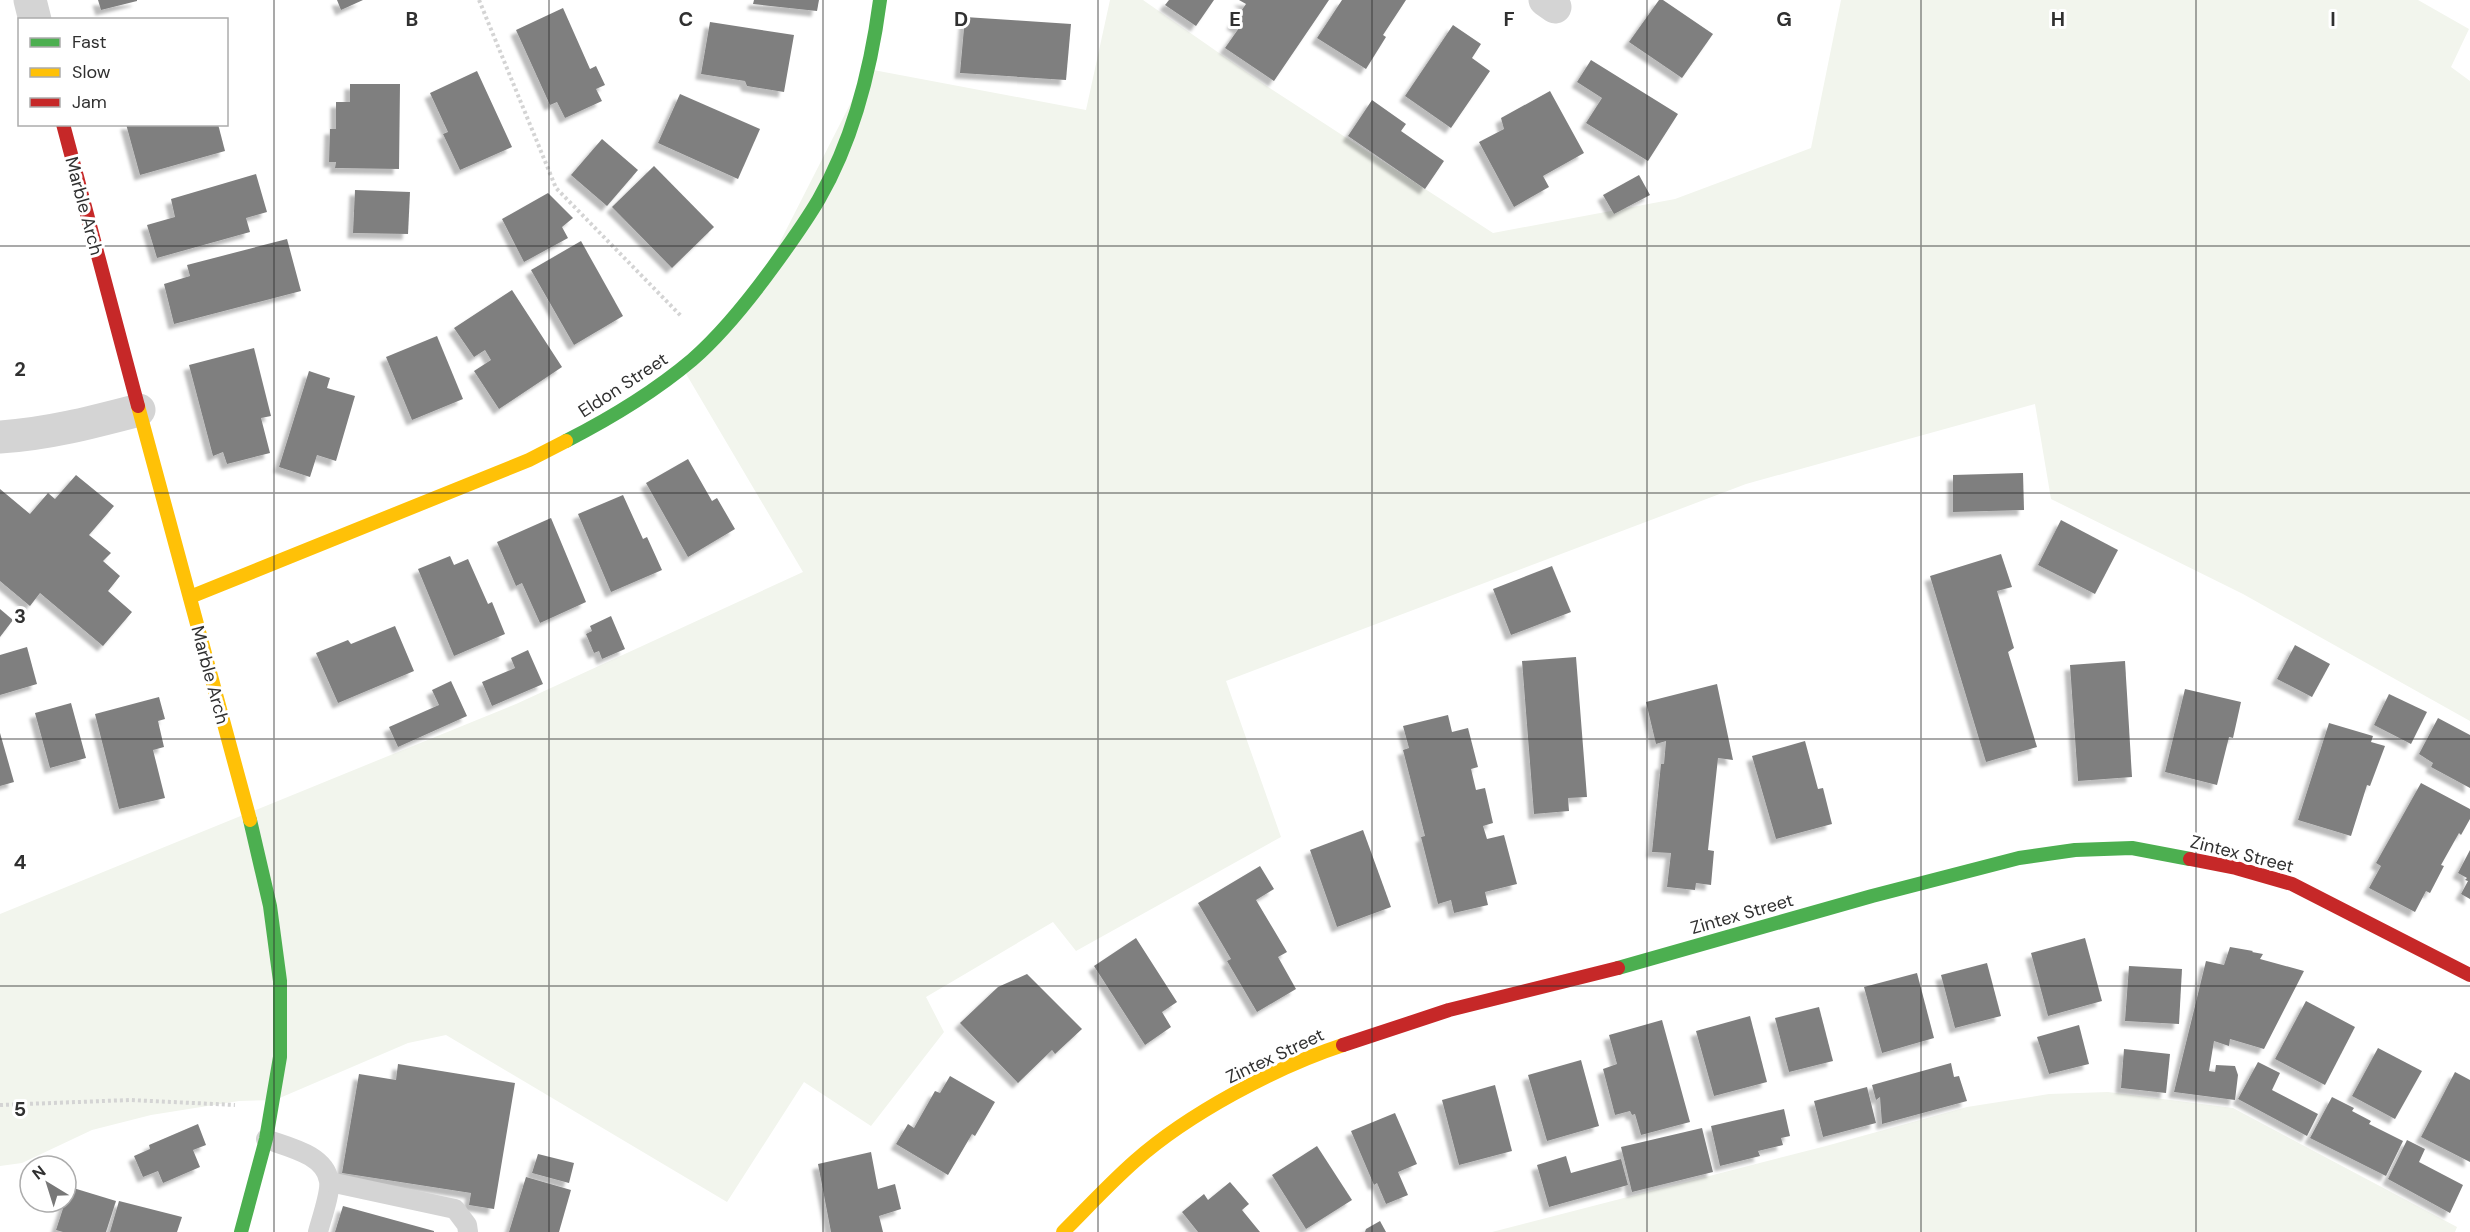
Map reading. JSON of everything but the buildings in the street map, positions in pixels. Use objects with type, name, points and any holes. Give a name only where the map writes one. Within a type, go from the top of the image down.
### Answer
[{"type":"street","points":[[30,0],[34,18]]},
{"type":"street","name":"Eldon Street","points":[[190,597],[529,460],[582,434],[630,405],[683,368],[731,321],[805,222],[841,154],[868,73],[880,0]]},
{"type":"street","name":"Marble Arch","points":[[64,126],[254,836],[270,906],[280,981],[280,1057],[266,1139],[241,1232]]},
{"type":"street","points":[[0,437],[75,427],[139,410]]},
{"type":"street","name":"Zintex Street","points":[[1063,1232],[1136,1160],[1204,1112],[1263,1079],[1318,1053],[1449,1010],[1637,963],[1872,896],[2019,858],[2075,850],[2132,848],[2236,868],[2301,889],[2470,975]]},
{"type":"lane","points":[[266,1139],[312,1156],[324,1169],[330,1182],[318,1232]]},
{"type":"lane","points":[[330,1182],[455,1209],[467,1225],[468,1232]]},
{"type":"path","points":[[479,0],[556,188],[708,343]]},
{"type":"path","points":[[0,1105],[130,1100],[243,1106],[272,1110]]},
{"type":"shaded area","points":[[1110,0],[1143,0],[1265,85],[1493,233],[1675,199],[1811,148],[1841,0],[2418,0],[2469,29],[2451,67],[2470,81],[2470,721],[2243,594],[2051,499],[2035,404],[1746,484],[1226,681],[1281,837],[1076,951],[1053,922],[926,997],[944,1032],[871,1126],[804,1082],[727,1202],[446,1035],[408,1043],[275,1100],[239,1101],[151,1115],[92,1130],[41,1154],[18,1154],[18,1164],[0,1166],[0,914],[516,704],[803,572],[682,367],[754,293],[868,69],[1086,110]]},
{"type":"shaded area","points":[[2108,1092],[2233,1108],[2457,1227],[2455,1232],[1492,1232],[1826,1146],[1967,1107],[2049,1094]]},
{"type":"traffic: fast","points":[[566,441],[632,404],[692,360],[714,339],[755,292],[803,225],[831,176],[851,127],[872,52],[880,0]]},
{"type":"traffic: fast","points":[[241,1232],[266,1139],[280,1057],[280,981],[270,906],[250,820]]},
{"type":"traffic: fast","points":[[1618,968],[1872,896],[2019,858],[2075,850],[2132,848],[2190,859]]},
{"type":"traffic: slow","points":[[138,406],[250,820]]},
{"type":"traffic: slow","points":[[190,597],[529,460],[566,441]]},
{"type":"traffic: slow","points":[[1063,1232],[1135,1161],[1180,1126],[1206,1109],[1262,1079],[1343,1045]]},
{"type":"traffic: jam","points":[[64,126],[138,406]]},
{"type":"traffic: jam","points":[[2190,859],[2236,868],[2292,884],[2470,975]]},
{"type":"traffic: jam","points":[[1343,1045],[1449,1010],[1618,968]]}]
